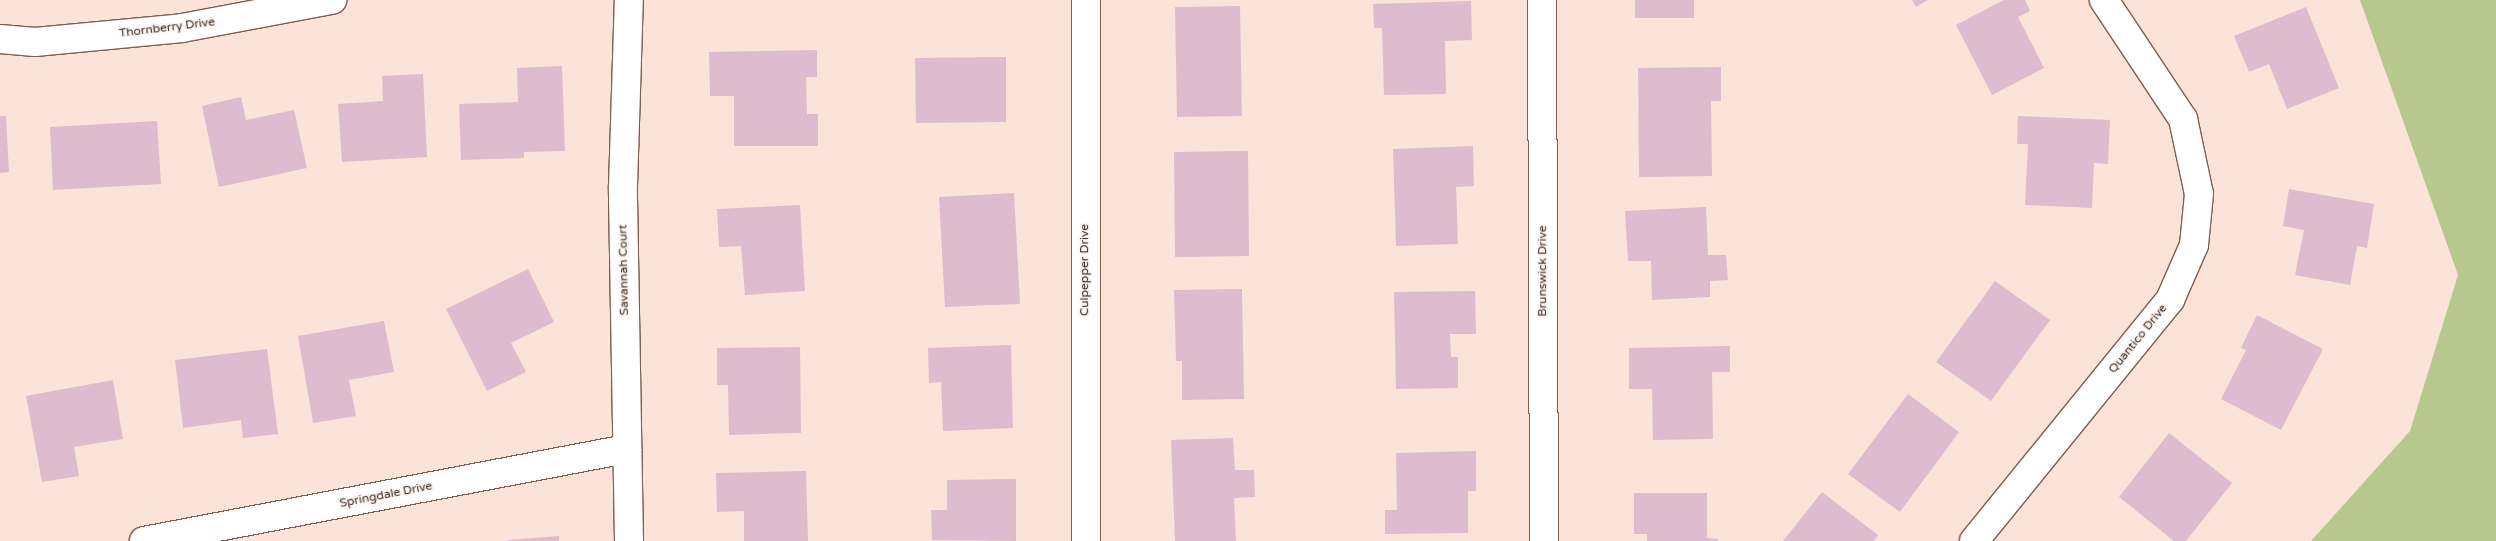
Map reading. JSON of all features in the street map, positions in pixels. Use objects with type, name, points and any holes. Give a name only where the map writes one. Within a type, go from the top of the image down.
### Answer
[{"type":"street","name":"Thornberry Drive","points":[[0,39],[35,42],[182,28],[332,0]]},
{"type":"street","name":"Savannah Court","points":[[629,0],[623,186],[629,541]]},
{"type":"street","name":"Culpepper Drive","points":[[1086,0],[1086,541]]},
{"type":"street","name":"Brunswick Drive","points":[[1542,0],[1544,541]]},
{"type":"street","name":"Quantico Drive","points":[[1974,541],[2170,300],[2194,245],[2199,194],[2183,119],[2104,0]]},
{"type":"street","name":"Springdale Drive","points":[[145,541],[627,449]]},
{"type":"green space","points":[[2360,0],[2496,0],[2496,541],[2311,541],[2410,431],[2458,275]]},
{"type":"building","points":[[1635,0],[1694,0],[1694,18],[1635,18]]},
{"type":"building","points":[[1912,0],[1928,0],[1916,7]]},
{"type":"building","points":[[2004,0],[2025,0],[2030,11],[2018,17],[2044,68],[1992,95],[1956,25]]},
{"type":"building","points":[[1471,1],[1472,40],[1445,41],[1446,94],[1384,95],[1382,28],[1374,28],[1373,4]]},
{"type":"building","points":[[1240,6],[1242,116],[1177,117],[1175,7]]},
{"type":"building","points":[[2306,7],[2339,88],[2287,109],[2269,64],[2249,72],[2234,36]]},
{"type":"building","points":[[817,50],[817,77],[806,77],[807,114],[818,114],[818,146],[734,146],[734,96],[710,96],[709,52]]},
{"type":"building","points":[[1006,57],[1006,122],[916,123],[915,58]]},
{"type":"building","points":[[562,66],[565,151],[524,152],[524,158],[461,160],[459,104],[518,102],[517,68]]},
{"type":"building","points":[[1721,67],[1721,101],[1711,101],[1712,176],[1639,177],[1638,68]]},
{"type":"building","points":[[423,74],[427,157],[342,162],[338,104],[383,101],[382,76]]},
{"type":"building","points":[[241,97],[246,120],[294,110],[307,168],[219,187],[202,106]]},
{"type":"building","points":[[0,116],[6,116],[9,172],[0,173]]},
{"type":"building","points":[[2018,116],[2110,120],[2108,164],[2094,163],[2092,208],[2025,205],[2028,144],[2017,144]]},
{"type":"building","points":[[157,121],[161,184],[53,190],[50,127]]},
{"type":"building","points":[[1473,146],[1474,186],[1456,187],[1458,244],[1396,246],[1393,149]]},
{"type":"building","points":[[1248,151],[1249,256],[1175,257],[1174,152]]},
{"type":"building","points":[[2289,189],[2374,204],[2367,248],[2357,246],[2350,285],[2295,275],[2304,230],[2283,226]]},
{"type":"building","points":[[1014,193],[1020,304],[945,307],[939,197]]},
{"type":"building","points":[[800,205],[805,291],[745,295],[741,246],[719,247],[717,209]]},
{"type":"building","points":[[1706,207],[1708,255],[1726,255],[1728,280],[1710,281],[1710,297],[1652,300],[1651,261],[1628,261],[1625,211]]},
{"type":"building","points":[[528,269],[554,322],[511,343],[526,372],[487,391],[446,309]]},
{"type":"building","points":[[1995,281],[2050,320],[1991,401],[1936,362]]},
{"type":"building","points":[[1242,289],[1244,399],[1182,400],[1182,361],[1176,361],[1174,290]]},
{"type":"building","points":[[1475,291],[1476,334],[1450,334],[1451,357],[1458,357],[1458,388],[1396,389],[1394,292]]},
{"type":"building","points":[[2257,315],[2323,349],[2281,430],[2221,399],[2246,350],[2241,348]]},
{"type":"building","points":[[384,321],[394,372],[349,380],[356,416],[313,423],[298,336]]},
{"type":"building","points":[[1011,345],[1013,428],[943,431],[941,382],[929,383],[928,348]]},
{"type":"building","points":[[1730,346],[1730,372],[1712,372],[1713,439],[1653,440],[1652,389],[1629,389],[1629,348]]},
{"type":"building","points":[[800,347],[801,433],[729,435],[728,385],[717,385],[717,348]]},
{"type":"building","points":[[267,349],[278,434],[243,438],[241,420],[183,428],[175,360]]},
{"type":"building","points":[[113,380],[123,439],[74,447],[79,476],[42,482],[26,396]]},
{"type":"building","points":[[1908,394],[1959,432],[1900,512],[1848,474]]},
{"type":"building","points":[[2169,433],[2232,483],[2186,541],[2174,541],[2119,497]]},
{"type":"building","points":[[1233,438],[1235,470],[1254,470],[1255,497],[1234,498],[1236,541],[1175,541],[1171,440]]},
{"type":"building","points":[[1476,451],[1476,491],[1468,491],[1468,533],[1385,534],[1385,510],[1397,510],[1396,453]]},
{"type":"building","points":[[806,471],[808,541],[744,541],[744,511],[717,512],[716,473]]},
{"type":"building","points":[[1016,479],[1016,541],[932,540],[931,510],[947,510],[947,480]]},
{"type":"building","points":[[1822,492],[1878,535],[1874,541],[1783,541]]},
{"type":"building","points":[[1634,493],[1707,493],[1707,538],[1718,539],[1718,541],[1647,541],[1647,534],[1634,534]]},
{"type":"building","points":[[559,536],[559,541],[508,541],[508,540]]}]
